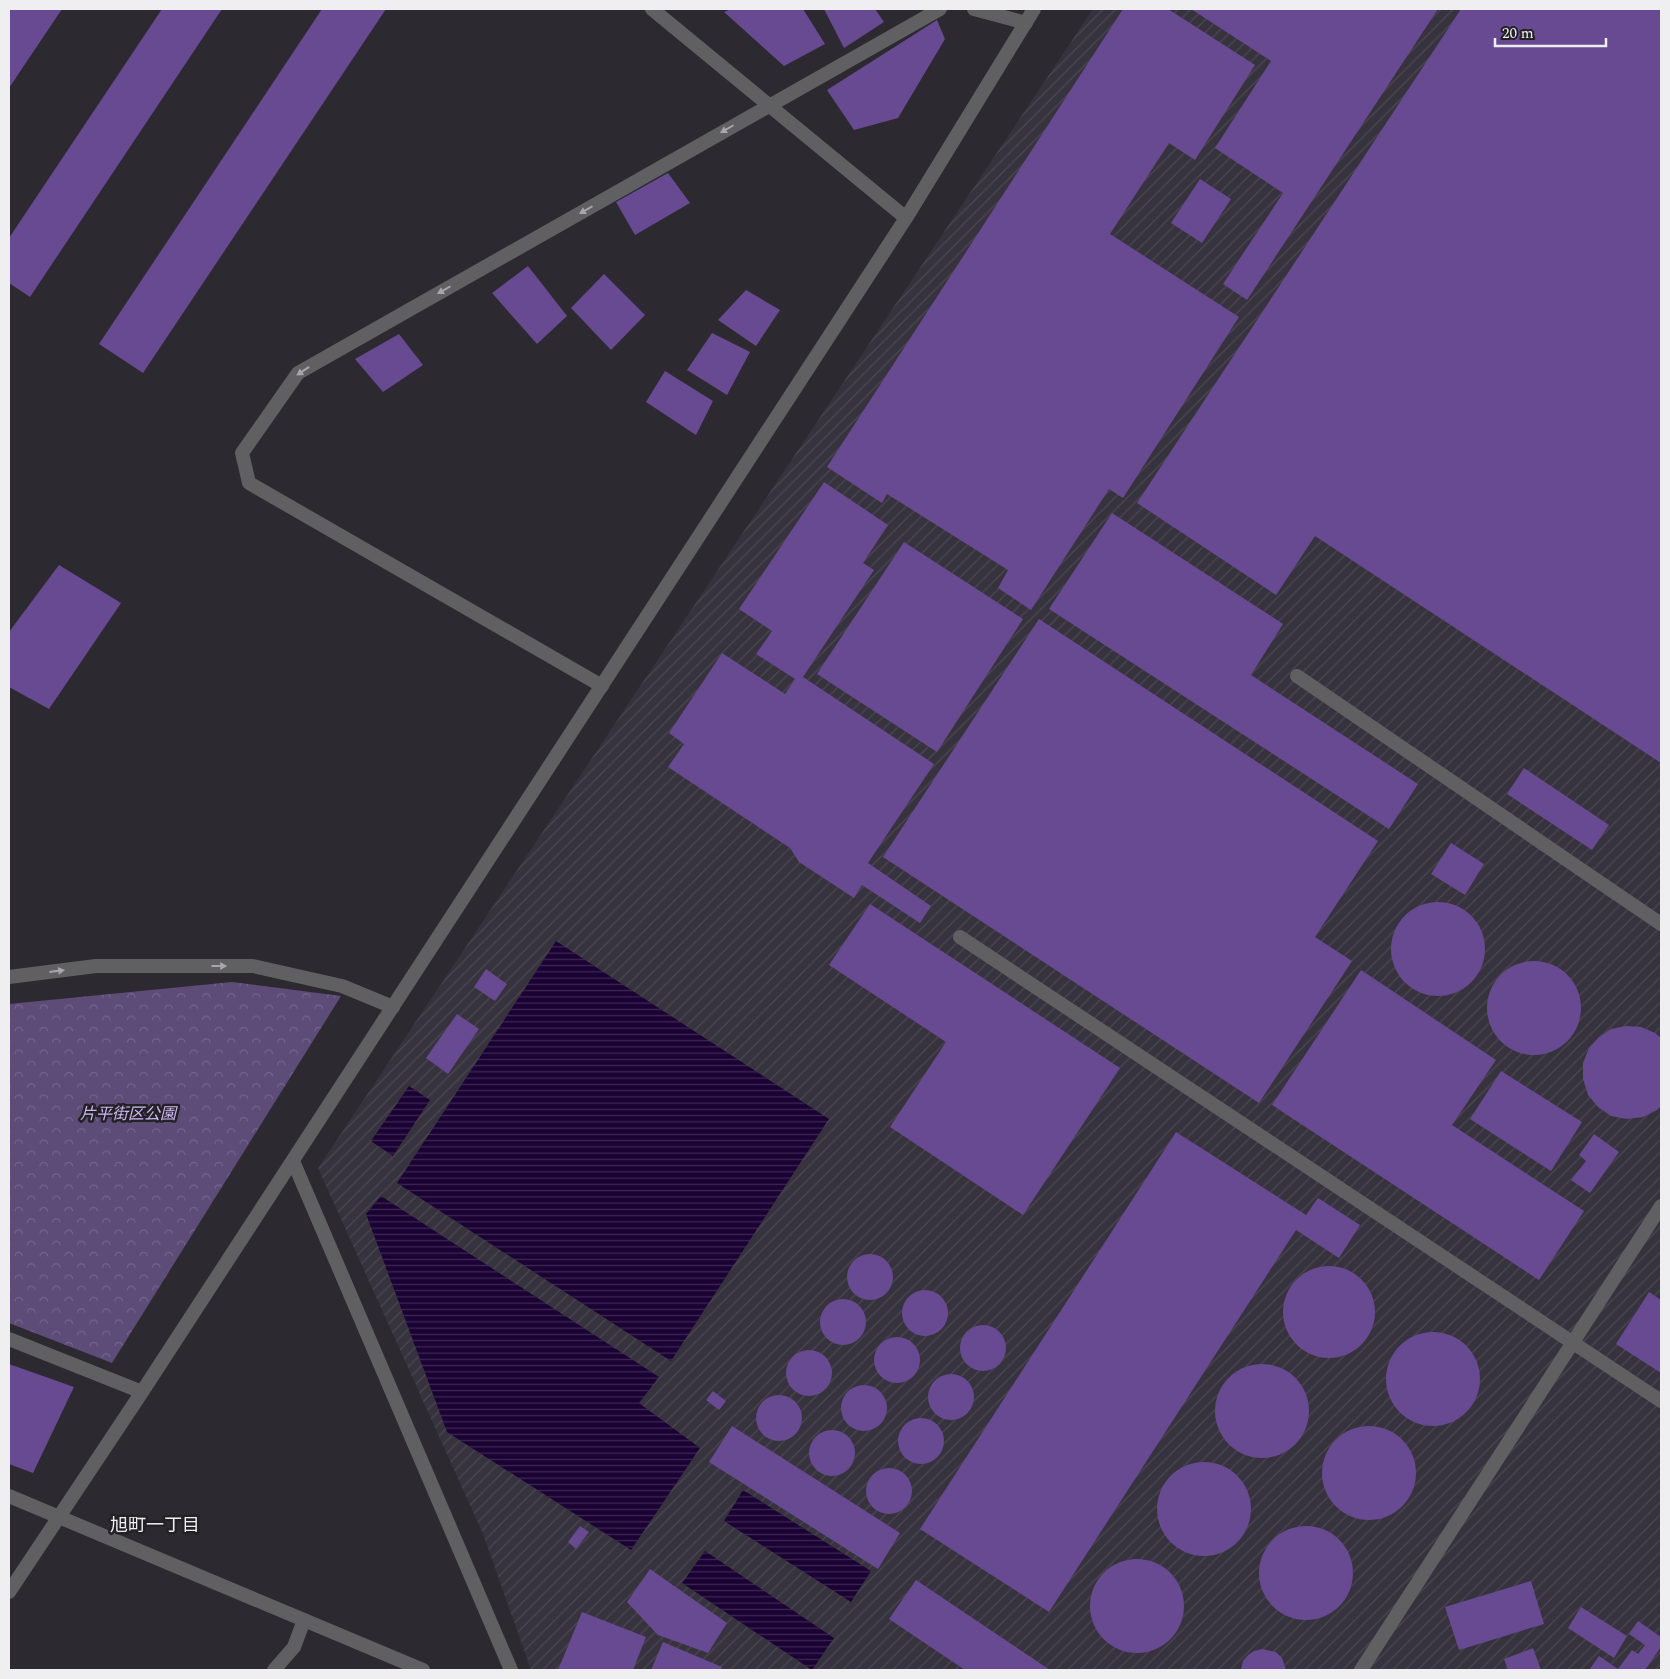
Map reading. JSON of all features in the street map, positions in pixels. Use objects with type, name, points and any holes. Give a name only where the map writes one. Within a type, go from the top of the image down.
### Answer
[{"type":"street","points":[[652,9],[906,218]]},
{"type":"street","points":[[602,686],[249,483],[242,453],[298,373],[940,9]]},
{"type":"street","points":[[974,9],[1026,23]]},
{"type":"street","points":[[9,1592],[293,1161],[906,218],[1034,9]]},
{"type":"street","points":[[1298,676],[1661,924]]},
{"type":"street","points":[[960,937],[1661,1401]]},
{"type":"street","points":[[9,977],[96,966],[253,966],[342,986],[393,1007]]},
{"type":"street","points":[[293,1161],[511,1670]]},
{"type":"street","points":[[1361,1670],[1661,1206]]},
{"type":"street","points":[[9,1339],[142,1392]]},
{"type":"street","points":[[9,1496],[423,1670]]},
{"type":"street","points":[[274,1670],[294,1647],[304,1620]]},
{"type":"shaded area","points":[[1093,9],[1661,9],[1661,1670],[531,1670],[483,1534],[318,1168]]},
{"type":"shaded area","points":[[556,941],[829,1119],[671,1361],[397,1183]]},
{"type":"shaded area","points":[[409,1086],[430,1100],[393,1156],[371,1141]]},
{"type":"shaded area","points":[[381,1196],[659,1377],[639,1403],[700,1448],[631,1550],[447,1432],[366,1214]]},
{"type":"shaded area","points":[[743,1490],[871,1571],[851,1602],[724,1521]]},
{"type":"shaded area","points":[[705,1551],[834,1638],[812,1670],[682,1583]]},
{"type":"green space","name":"片平街区公園","points":[[232,982],[341,996],[112,1363],[9,1323],[9,1004]]},
{"type":"building","points":[[9,9],[62,9],[9,88]]},
{"type":"building","points":[[162,9],[222,9],[30,297],[9,283],[9,238]]},
{"type":"building","points":[[322,9],[386,9],[143,373],[99,344]]},
{"type":"building","points":[[731,9],[803,9],[825,44],[784,66],[724,12]]},
{"type":"building","points":[[824,9],[875,9],[884,22],[844,48]]},
{"type":"building","points":[[1123,9],[1168,9],[1255,65],[1195,160],[1169,143],[1110,234],[1239,317],[1123,498],[1109,489],[1031,610],[998,588],[1008,570],[887,494],[882,503],[827,467]]},
{"type":"building","points":[[1191,9],[1438,9],[1247,300],[1223,284],[1283,193],[1215,148],[1271,61]]},
{"type":"building","points":[[1461,9],[1661,9],[1661,763],[1315,536],[1276,595],[1137,503]]},
{"type":"building","points":[[937,20],[945,39],[898,118],[854,130],[827,90]]},
{"type":"building","points":[[668,173],[690,203],[635,235],[616,202]]},
{"type":"building","points":[[1200,179],[1231,199],[1202,243],[1171,223]]},
{"type":"building","points":[[528,266],[567,316],[537,344],[492,293]]},
{"type":"building","points":[[604,274],[645,315],[611,350],[571,308]]},
{"type":"building","points":[[746,290],[780,310],[756,346],[718,320]]},
{"type":"building","points":[[712,333],[750,352],[727,395],[687,370]]},
{"type":"building","points":[[399,334],[423,365],[383,392],[355,359]]},
{"type":"building","points":[[665,371],[713,401],[696,435],[646,402]]},
{"type":"building","points":[[824,482],[888,525],[863,563],[874,570],[803,677],[934,764],[868,863],[931,906],[920,923],[862,885],[854,898],[799,862],[790,848],[668,767],[684,744],[669,733],[722,653],[785,694],[795,679],[756,654],[772,631],[739,609]]},
{"type":"building","points":[[1112,513],[1283,624],[1251,675],[1418,784],[1389,829],[1049,609]]},
{"type":"building","points":[[904,542],[1023,619],[937,752],[817,674]]},
{"type":"building","points":[[59,565],[121,603],[49,709],[9,687],[9,632]]},
{"type":"building","points":[[1039,619],[1378,841],[1315,937],[1352,961],[1259,1103],[883,857]]},
{"type":"building","points":[[1524,768],[1609,825],[1592,850],[1507,794]]},
{"type":"building","points":[[1451,843],[1484,864],[1465,895],[1431,874]]},
{"type":"building","points":[[1438,902],[1456,906],[1471,916],[1481,931],[1485,949],[1481,967],[1471,982],[1456,992],[1438,996],[1420,992],[1405,982],[1395,967],[1391,949],[1395,931],[1405,916],[1420,906]]},
{"type":"building","points":[[870,904],[1120,1068],[1023,1215],[890,1127],[946,1042],[829,965]]},
{"type":"building","points":[[1534,961],[1552,965],[1567,975],[1577,990],[1581,1008],[1577,1026],[1567,1041],[1552,1051],[1534,1055],[1516,1051],[1501,1041],[1491,1026],[1487,1008],[1491,990],[1501,975],[1516,965]]},
{"type":"building","points":[[486,969],[507,984],[495,1001],[474,987]]},
{"type":"building","points":[[1361,970],[1496,1060],[1452,1125],[1584,1211],[1539,1280],[1272,1105]]},
{"type":"building","points":[[457,1014],[479,1029],[448,1074],[426,1058]]},
{"type":"building","points":[[1626,1026],[1641,1027],[1661,1038],[1661,1106],[1643,1117],[1627,1119],[1611,1116],[1598,1107],[1588,1095],[1583,1079],[1583,1063],[1589,1048],[1599,1037],[1611,1029]]},
{"type":"building","points":[[1501,1071],[1582,1122],[1551,1171],[1470,1119]]},
{"type":"building","points":[[1176,1132],[1306,1215],[1318,1198],[1360,1225],[1339,1258],[1296,1230],[1049,1612],[920,1529]]},
{"type":"building","points":[[1594,1134],[1619,1152],[1590,1193],[1571,1180],[1586,1161],[1579,1155]]},
{"type":"building","points":[[870,1254],[883,1258],[889,1264],[893,1277],[889,1290],[883,1296],[870,1300],[857,1296],[851,1290],[847,1277],[851,1264],[857,1258]]},
{"type":"building","points":[[1320,1266],[1338,1266],[1355,1273],[1368,1286],[1375,1303],[1375,1321],[1368,1338],[1355,1351],[1338,1358],[1320,1358],[1303,1351],[1290,1338],[1283,1321],[1283,1303],[1290,1286],[1303,1273]]},
{"type":"building","points":[[925,1290],[938,1294],[944,1300],[948,1313],[944,1326],[938,1332],[925,1336],[912,1332],[906,1326],[902,1313],[906,1300],[912,1294]]},
{"type":"building","points":[[1649,1292],[1661,1300],[1661,1373],[1616,1344]]},
{"type":"building","points":[[843,1299],[856,1303],[862,1309],[866,1322],[862,1335],[856,1341],[843,1345],[830,1341],[824,1335],[820,1322],[824,1309],[830,1303]]},
{"type":"building","points":[[983,1325],[996,1329],[1002,1335],[1006,1348],[1002,1361],[996,1367],[983,1371],[970,1367],[964,1361],[960,1348],[964,1335],[970,1329]]},
{"type":"building","points":[[1433,1332],[1451,1336],[1466,1346],[1476,1361],[1480,1379],[1476,1397],[1466,1412],[1451,1422],[1433,1426],[1415,1422],[1400,1412],[1390,1397],[1386,1379],[1390,1361],[1400,1346],[1415,1336]]},
{"type":"building","points":[[897,1337],[910,1341],[916,1347],[920,1360],[916,1373],[910,1379],[897,1383],[884,1379],[878,1373],[874,1360],[878,1347],[884,1341]]},
{"type":"building","points":[[809,1350],[822,1354],[828,1360],[832,1373],[828,1386],[822,1392],[809,1396],[796,1392],[790,1386],[786,1373],[790,1360],[796,1354]]},
{"type":"building","points":[[9,1364],[74,1387],[33,1473],[9,1464]]},
{"type":"building","points":[[1262,1364],[1280,1368],[1295,1378],[1305,1393],[1309,1411],[1305,1429],[1295,1444],[1280,1454],[1262,1458],[1244,1454],[1229,1444],[1219,1429],[1215,1411],[1219,1393],[1229,1378],[1244,1368]]},
{"type":"building","points":[[951,1374],[964,1378],[970,1384],[974,1397],[970,1410],[964,1416],[951,1420],[938,1416],[932,1410],[928,1397],[932,1384],[938,1378]]},
{"type":"building","points":[[864,1385],[877,1389],[883,1395],[887,1408],[883,1421],[877,1427],[864,1431],[851,1427],[845,1421],[841,1408],[845,1395],[851,1389]]},
{"type":"building","points":[[713,1391],[726,1401],[719,1410],[706,1400]]},
{"type":"building","points":[[779,1395],[792,1399],[798,1405],[802,1418],[798,1431],[792,1437],[779,1441],[766,1437],[760,1431],[756,1418],[760,1405],[766,1399]]},
{"type":"building","points":[[921,1418],[934,1422],[940,1428],[944,1441],[940,1454],[934,1460],[921,1464],[908,1460],[902,1454],[898,1441],[902,1428],[908,1422]]},
{"type":"building","points":[[732,1426],[900,1533],[878,1569],[709,1462]]},
{"type":"building","points":[[1369,1426],[1387,1430],[1402,1440],[1412,1455],[1416,1473],[1412,1491],[1402,1506],[1387,1516],[1369,1520],[1351,1516],[1336,1506],[1326,1491],[1322,1473],[1326,1455],[1336,1440],[1351,1430]]},
{"type":"building","points":[[832,1430],[845,1434],[851,1440],[855,1453],[851,1466],[845,1472],[832,1476],[819,1472],[813,1466],[809,1453],[813,1440],[819,1434]]},
{"type":"building","points":[[1204,1462],[1222,1466],[1237,1476],[1247,1491],[1251,1509],[1247,1527],[1237,1542],[1222,1552],[1204,1556],[1186,1552],[1171,1542],[1161,1527],[1157,1509],[1161,1491],[1171,1476],[1186,1466]]},
{"type":"building","points":[[889,1468],[902,1472],[908,1478],[912,1491],[908,1504],[902,1510],[889,1514],[876,1510],[870,1504],[866,1491],[870,1478],[876,1472]]},
{"type":"building","points":[[580,1526],[589,1532],[576,1549],[568,1542]]},
{"type":"building","points":[[1306,1526],[1324,1530],[1339,1540],[1349,1555],[1353,1573],[1349,1591],[1339,1606],[1324,1616],[1306,1620],[1288,1616],[1273,1606],[1263,1591],[1259,1573],[1263,1555],[1273,1540],[1288,1530]]},
{"type":"building","points":[[1137,1559],[1155,1563],[1170,1573],[1180,1588],[1184,1606],[1180,1624],[1170,1639],[1155,1649],[1137,1653],[1119,1649],[1104,1639],[1094,1624],[1090,1606],[1094,1588],[1104,1573],[1119,1563]]},
{"type":"building","points":[[650,1569],[727,1623],[708,1653],[658,1635],[627,1602]]},
{"type":"building","points":[[916,1580],[1050,1670],[965,1670],[889,1619]]},
{"type":"building","points":[[1531,1581],[1544,1624],[1459,1650],[1445,1607]]},
{"type":"building","points":[[1581,1607],[1627,1636],[1614,1658],[1568,1628]]},
{"type":"building","points":[[582,1612],[646,1637],[633,1670],[558,1670]]},
{"type":"building","points":[[1638,1621],[1661,1637],[1661,1647],[1645,1670],[1589,1670],[1599,1656],[1618,1669],[1632,1650],[1638,1654],[1645,1645],[1629,1634]]},
{"type":"building","points":[[663,1642],[722,1667],[720,1670],[651,1670]]},
{"type":"building","points":[[1533,1648],[1541,1670],[1508,1670],[1504,1659]]},
{"type":"building","points":[[1262,1649],[1276,1652],[1282,1658],[1286,1670],[1241,1670],[1243,1661],[1248,1655]]},
{"type":"district","name":"旭町一丁目","points":[[155,1525]]}]
